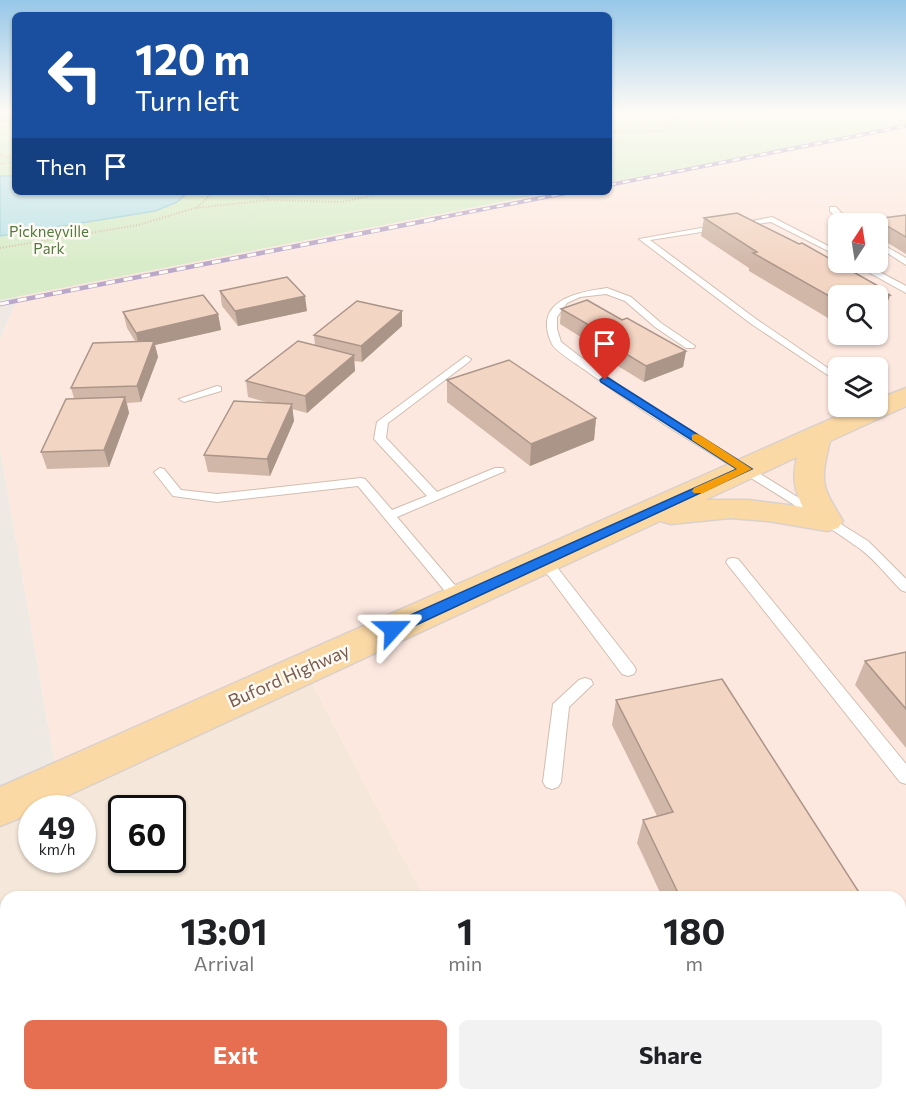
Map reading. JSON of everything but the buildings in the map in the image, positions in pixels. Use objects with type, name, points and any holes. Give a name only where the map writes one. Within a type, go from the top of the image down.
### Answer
[{"type":"main road","name":"Buford Highway","points":[[888,403],[906,396]]},
{"type":"main road","name":"Buford Highway","points":[[0,807],[858,417]]},
{"type":"main road","points":[[817,436],[809,467],[809,490],[827,521]]},
{"type":"main road","points":[[625,524],[694,509],[756,508],[827,521]]},
{"type":"lane","points":[[833,209],[837,213]]},
{"type":"lane","points":[[828,249],[772,219],[643,239],[753,321],[828,372]]},
{"type":"lane","points":[[888,250],[906,262]]},
{"type":"lane","points":[[874,273],[906,290]]},
{"type":"lane","points":[[690,346],[658,325],[628,299],[607,291],[578,295],[564,302],[552,317],[552,329],[556,343],[574,357],[620,391],[863,544],[906,587]]},
{"type":"lane","points":[[435,497],[380,439],[383,422],[466,358]]},
{"type":"lane","points":[[183,399],[217,389]]},
{"type":"lane","points":[[389,516],[499,471]]},
{"type":"lane","points":[[160,472],[177,493],[217,498],[361,482],[459,599]]},
{"type":"lane","points":[[544,560],[628,670]]},
{"type":"lane","points":[[733,562],[906,777]]},
{"type":"lane","points":[[552,782],[561,704],[585,684]]},
{"type":"path","points":[[195,208],[210,195]]},
{"type":"path","points":[[262,195],[270,200]]},
{"type":"path","points":[[0,248],[138,225],[195,208],[270,200],[341,202],[375,195]]},
{"type":"shaded area","points":[[712,163],[906,163],[906,891],[421,891],[310,679],[60,794],[0,449],[0,340],[19,296],[537,195],[612,195],[612,181]]},
{"type":"shaded area","points":[[19,296],[7,323],[0,340],[0,300]]},
{"type":"shaded area","points":[[0,449],[60,794],[18,795],[18,814],[0,822]]},
{"type":"shaded area","points":[[310,679],[421,891],[0,891],[0,822],[18,814],[18,873],[96,873],[96,795],[59,795]]},
{"type":"green space","name":"Pickneyville Park","points":[[0,163],[12,163],[12,195],[537,195],[0,300]]},
{"type":"green space","points":[[612,163],[712,163],[612,181]]},
{"type":"water","points":[[0,176],[12,176],[12,195],[185,195],[177,202],[155,211],[0,236]]},
{"type":"railway","points":[[612,184],[718,163]]},
{"type":"railway","points":[[428,220],[557,195]]},
{"type":"railway","points":[[0,304],[435,219]]},
{"type":"slow traffic","points":[[696,438],[746,469],[698,491]]},
{"type":"route","points":[[393,629],[746,469],[605,380]]}]
